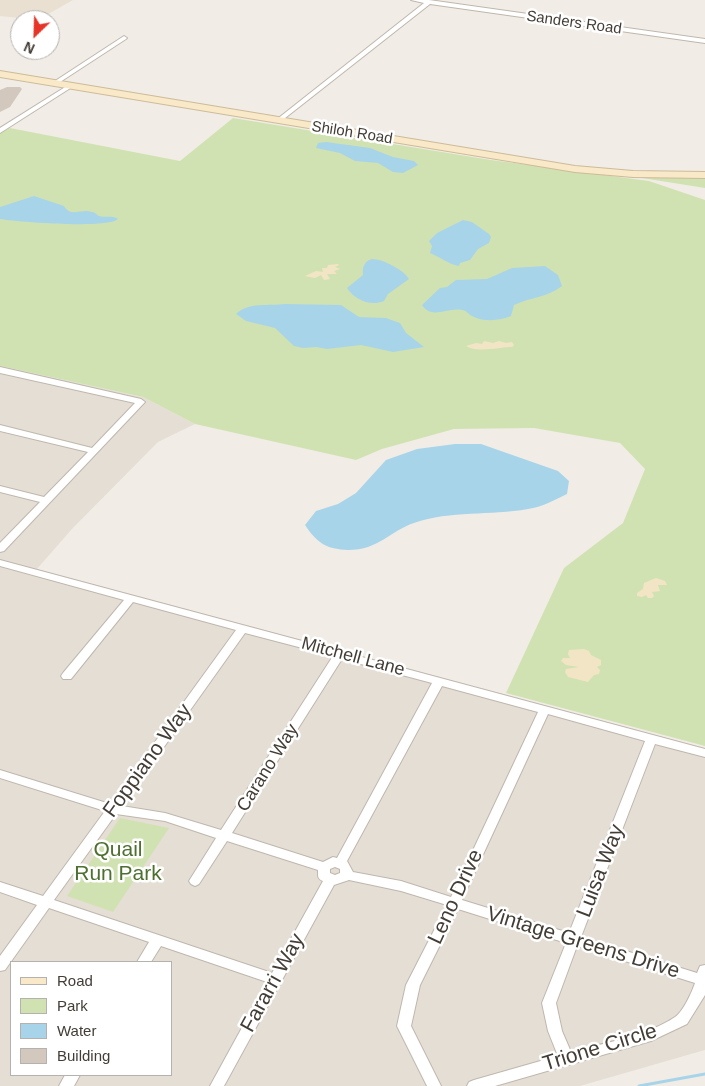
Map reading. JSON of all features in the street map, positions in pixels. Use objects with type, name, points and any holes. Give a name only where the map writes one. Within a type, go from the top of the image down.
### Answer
[{"type":"main road","name":"Shiloh Road","points":[[0,74],[583,170],[633,174],[705,175]]},
{"type":"street","name":"Sanders Road","points":[[414,0],[705,41]]},
{"type":"street","points":[[278,121],[429,2]]},
{"type":"street","points":[[55,84],[124,38]]},
{"type":"street","points":[[0,131],[70,86]]},
{"type":"street","points":[[0,370],[141,402],[0,549]]},
{"type":"street","points":[[0,428],[94,451]]},
{"type":"street","points":[[0,489],[47,501]]},
{"type":"street","name":"Mitchell Lane","points":[[0,563],[705,753]]},
{"type":"street","points":[[67,676],[131,598]]},
{"type":"street","name":"Foppiano Way","points":[[0,966],[243,628]]},
{"type":"street","name":"Carano Way","points":[[195,881],[340,654]]},
{"type":"street","points":[[0,774],[113,809],[165,817],[327,873],[337,880],[439,681]]},
{"type":"street","name":"Leno Drive","points":[[434,1086],[404,1026],[413,986],[544,710]]},
{"type":"street","name":"Luisa Way","points":[[567,1059],[555,1031],[550,1003],[651,739]]},
{"type":"street","name":"Vintage Greens Drive","points":[[343,869],[575,940],[704,977]]},
{"type":"street","name":"Fararri Way","points":[[217,1086],[274,979],[327,873]]},
{"type":"street","points":[[0,887],[274,979]]},
{"type":"street","points":[[145,961],[158,940]]},
{"type":"street","name":"Trione Circle","points":[[474,1086],[651,1036],[682,1020],[699,992],[704,977]]},
{"type":"shaded area","points":[[0,0],[73,0],[56,10],[10,10],[10,17],[0,16]]},
{"type":"shaded area","points":[[0,366],[143,397],[195,424],[158,442],[72,529],[37,569],[705,748],[705,1050],[580,1086],[0,1086]]},
{"type":"green space","points":[[233,118],[491,160],[649,181],[705,200],[705,746],[506,693],[564,568],[623,523],[645,469],[620,443],[534,428],[454,429],[382,449],[356,460],[195,424],[143,397],[0,366],[0,132],[10,128],[180,161]]},
{"type":"green space","points":[[642,178],[705,178],[705,188]]},
{"type":"green space","name":"Quail Run Park","points":[[120,818],[169,828],[113,912],[67,896]]},
{"type":"sand","points":[[338,264],[335,267],[340,269],[334,271],[337,274],[327,274],[330,279],[324,280],[321,275],[315,278],[305,276],[316,271],[323,272],[322,268],[327,268],[328,265]]},
{"type":"sand","points":[[484,341],[493,343],[499,341],[512,342],[514,345],[512,347],[482,349],[466,346],[476,343],[482,344]]},
{"type":"sand","points":[[656,578],[665,581],[667,585],[658,585],[660,591],[652,592],[654,596],[652,598],[648,598],[646,595],[642,597],[637,596],[637,593],[643,589],[644,583]]},
{"type":"sand","points":[[584,649],[601,660],[601,665],[597,667],[600,670],[599,674],[594,675],[588,682],[568,677],[565,672],[566,669],[579,667],[566,665],[561,661],[563,658],[570,658],[569,650]]},
{"type":"water","points":[[326,142],[370,148],[393,157],[414,161],[418,165],[403,173],[393,172],[378,163],[355,161],[340,153],[316,148],[318,143]]},
{"type":"water","points":[[34,196],[64,206],[67,210],[73,212],[88,211],[94,212],[99,216],[118,219],[97,224],[81,224],[24,222],[0,219],[0,207]]},
{"type":"water","points":[[463,220],[472,222],[489,234],[491,237],[489,243],[478,249],[470,260],[460,263],[459,266],[430,253],[432,246],[429,241],[437,233]]},
{"type":"water","points":[[372,259],[393,266],[403,272],[409,279],[388,294],[384,301],[379,303],[358,299],[347,288],[363,275],[364,265]]},
{"type":"water","points":[[545,266],[558,275],[562,286],[550,293],[514,305],[511,316],[507,318],[496,320],[481,319],[465,311],[457,310],[430,312],[422,305],[440,288],[447,287],[456,280],[487,279],[512,268]]},
{"type":"water","points":[[285,304],[341,305],[359,317],[386,318],[400,323],[406,333],[424,347],[393,352],[361,345],[327,349],[316,347],[303,348],[294,346],[275,328],[246,321],[236,314],[253,306]]},
{"type":"water","points":[[455,444],[481,444],[558,471],[569,481],[567,494],[543,505],[528,509],[442,516],[428,519],[406,526],[376,544],[359,549],[340,549],[323,544],[318,541],[305,525],[316,511],[338,504],[356,493],[386,460],[417,449]]},
{"type":"building","points":[[7,87],[20,87],[22,89],[10,107],[0,112],[0,90]]},
{"type":"waterway","points":[[639,1086],[705,1074]]}]
